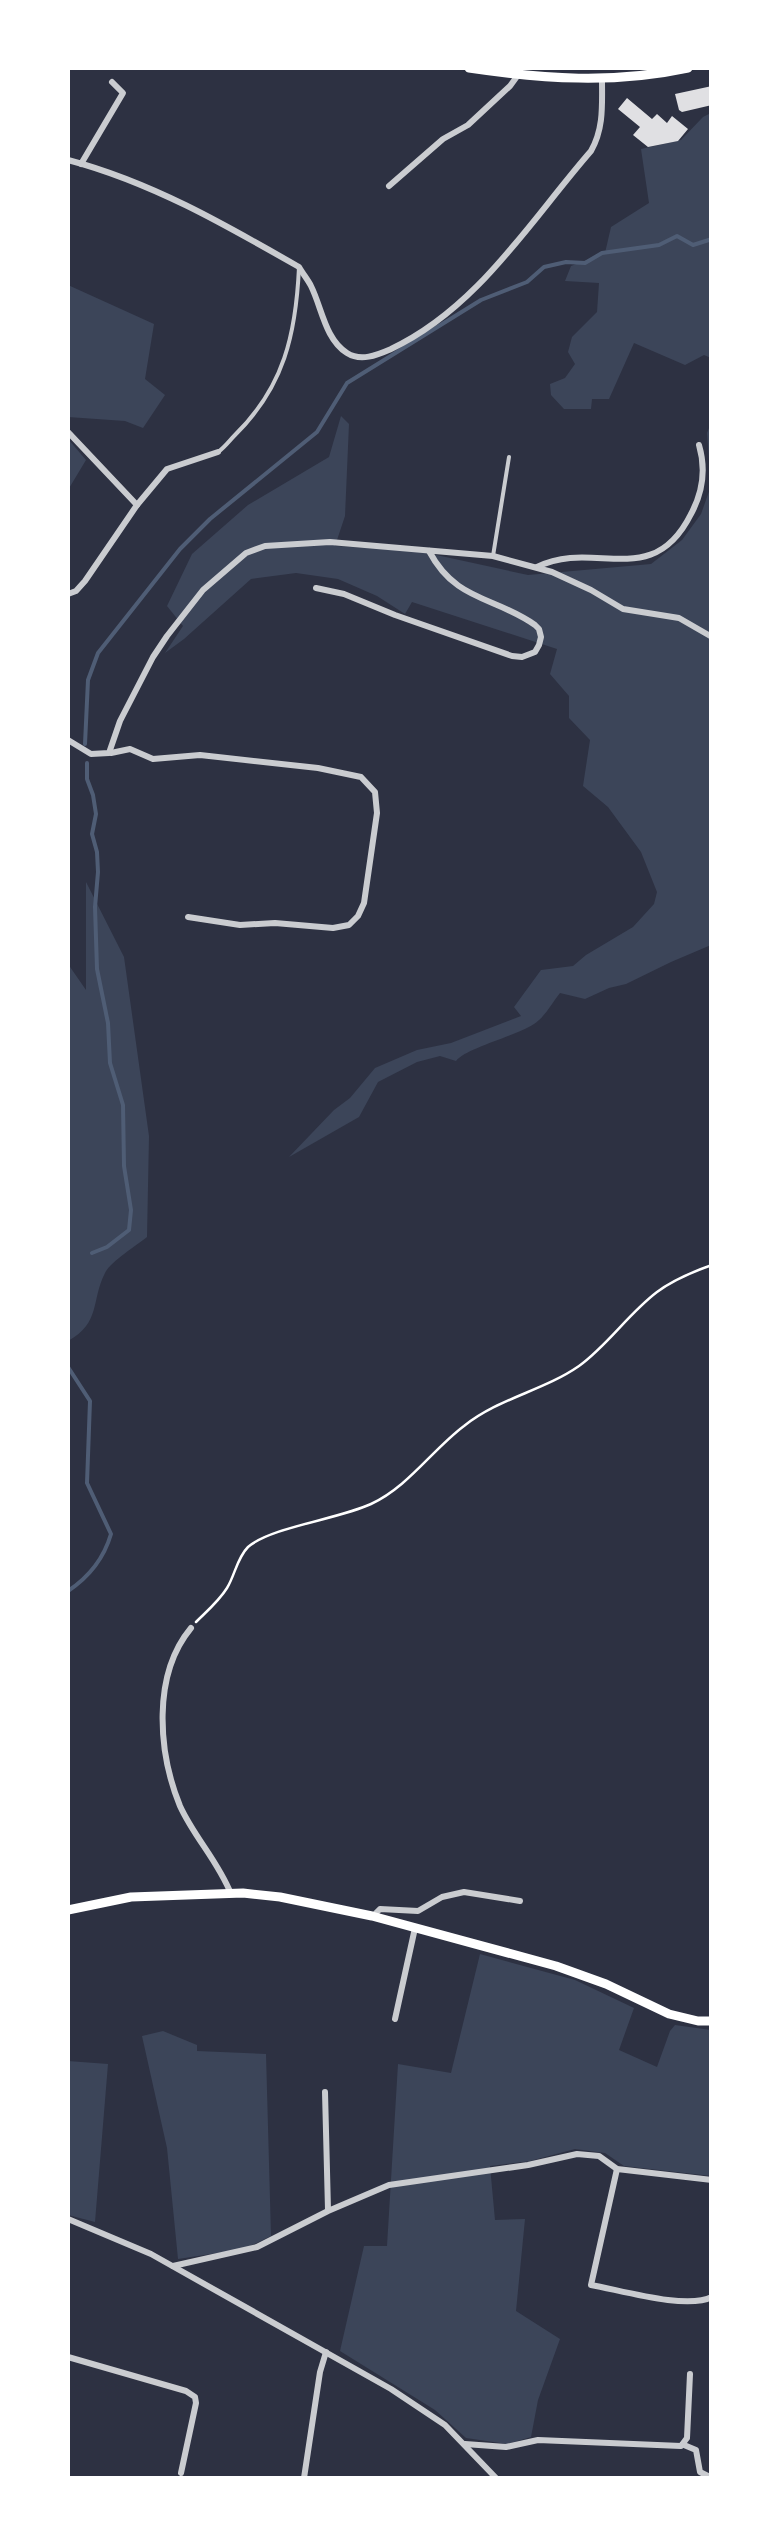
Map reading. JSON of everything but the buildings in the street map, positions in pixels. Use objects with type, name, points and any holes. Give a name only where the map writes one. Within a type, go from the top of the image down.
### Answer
[{"type":"main road","points":[[469,68],[602,79],[688,68]]},
{"type":"main road","points":[[68,1910],[125,1898],[231,1894],[280,1897],[372,1916],[572,1970],[669,2014],[712,2021]]},
{"type":"street","points":[[389,186],[443,140],[468,125],[518,75]]},
{"type":"street","points":[[68,160],[114,173],[175,199],[299,267],[310,283],[331,334],[346,352],[362,358],[402,344],[462,302],[524,233],[598,139],[602,79]]},
{"type":"street","points":[[81,164],[123,93],[112,82]]},
{"type":"street","points":[[68,432],[136,505]]},
{"type":"street","points":[[536,567],[561,558],[646,557],[666,546],[684,526],[698,498],[703,477],[698,445]]},
{"type":"street","points":[[68,594],[86,581],[136,505],[168,469],[218,452]]},
{"type":"street","points":[[110,753],[120,721],[167,636],[202,590],[254,549],[330,542],[493,556],[552,572],[623,609],[679,618],[712,637]]},
{"type":"street","points":[[316,588],[344,594],[484,648],[522,657],[535,652],[541,637],[535,625],[482,600],[448,578],[428,550]]},
{"type":"street","points":[[68,740],[91,754],[130,748],[152,758],[200,754],[346,772],[361,777],[375,792],[378,813],[366,895],[362,910],[349,925],[333,928],[240,924],[188,917]]},
{"type":"street","points":[[191,1628],[180,1640],[172,1659],[163,1717],[164,1750],[181,1808],[220,1868],[231,1894]]},
{"type":"street","points":[[372,1916],[380,1909],[418,1911],[456,1893],[520,1901]]},
{"type":"street","points":[[395,2019],[415,1928]]},
{"type":"street","points":[[325,2092],[328,2210]]},
{"type":"street","points":[[173,2266],[257,2247],[328,2210],[389,2185],[577,2154],[599,2156],[617,2169],[712,2180]]},
{"type":"street","points":[[617,2169],[591,2285],[680,2302],[712,2297]]},
{"type":"street","points":[[68,2219],[173,2266],[430,2414],[496,2478]]},
{"type":"street","points":[[304,2478],[326,2352]]},
{"type":"street","points":[[68,2357],[186,2391],[195,2397],[180,2474]]},
{"type":"street","points":[[684,2445],[690,2374]]},
{"type":"street","points":[[465,2444],[506,2447],[538,2440],[684,2445],[696,2450],[699,2470],[712,2478]]},
{"type":"lane","points":[[218,452],[250,421],[279,375],[294,328],[299,267]]},
{"type":"lane","points":[[493,556],[510,456]]},
{"type":"path","points":[[191,1628],[226,1590],[251,1545],[375,1502],[468,1422],[576,1368],[655,1293],[712,1265]]},
{"type":"shaded area","points":[[711,113],[711,358],[704,355],[685,365],[634,343],[609,399],[592,399],[591,409],[564,409],[551,395],[550,384],[565,378],[575,364],[568,352],[572,337],[597,312],[599,283],[565,281],[571,266],[605,253],[611,227],[649,203],[641,149],[681,140]]},
{"type":"shaded area","points":[[68,285],[154,324],[145,379],[165,395],[143,428],[125,421],[68,417]]},
{"type":"shaded area","points":[[341,416],[349,424],[345,516],[335,546],[418,551],[528,575],[651,564],[682,540],[701,514],[711,486],[711,945],[585,999],[560,993],[534,1024],[470,1051],[456,1061],[440,1056],[417,1062],[378,1082],[359,1117],[289,1157],[375,1068],[521,1016],[514,1007],[541,970],[573,966],[633,927],[654,904],[657,892],[641,852],[608,807],[583,786],[590,740],[569,718],[569,696],[550,674],[557,649],[412,602],[405,614],[338,579],[296,573],[251,579],[165,653],[183,626],[167,606],[192,554],[248,505],[329,457]]},
{"type":"shaded area","points":[[711,423],[711,486],[707,433]]},
{"type":"shaded area","points":[[68,439],[86,460],[68,490]]},
{"type":"shaded area","points":[[86,882],[124,957],[149,1136],[147,1237],[108,1269],[91,1319],[68,1341],[68,964],[86,990]]},
{"type":"shaded area","points":[[480,1954],[575,1980],[634,2008],[619,2050],[657,2067],[675,2025],[711,2030],[711,2176],[624,2166],[605,2153],[575,2149],[490,2166],[495,2220],[525,2219],[516,2311],[560,2339],[538,2400],[531,2437],[507,2444],[466,2438],[435,2410],[340,2351],[364,2246],[387,2246],[398,2064],[451,2073]]},
{"type":"shaded area","points":[[163,2031],[197,2045],[197,2051],[266,2054],[271,2236],[244,2249],[178,2259],[167,2148],[142,2036]]},
{"type":"shaded area","points":[[68,2061],[108,2064],[95,2222],[68,2215]]},
{"type":"waterway","points":[[85,744],[88,680],[98,653],[180,549],[210,519],[317,432],[347,383],[481,300],[527,282],[544,267],[585,263],[602,253],[659,245],[677,236],[693,245],[712,239]]},
{"type":"waterway","points":[[87,763],[96,814],[92,834],[98,872],[97,969],[108,1023],[110,1063],[123,1105],[124,1166],[131,1210],[129,1230],[92,1253]]},
{"type":"waterway","points":[[68,1367],[90,1401],[87,1483],[111,1534],[95,1566],[68,1591]]}]
